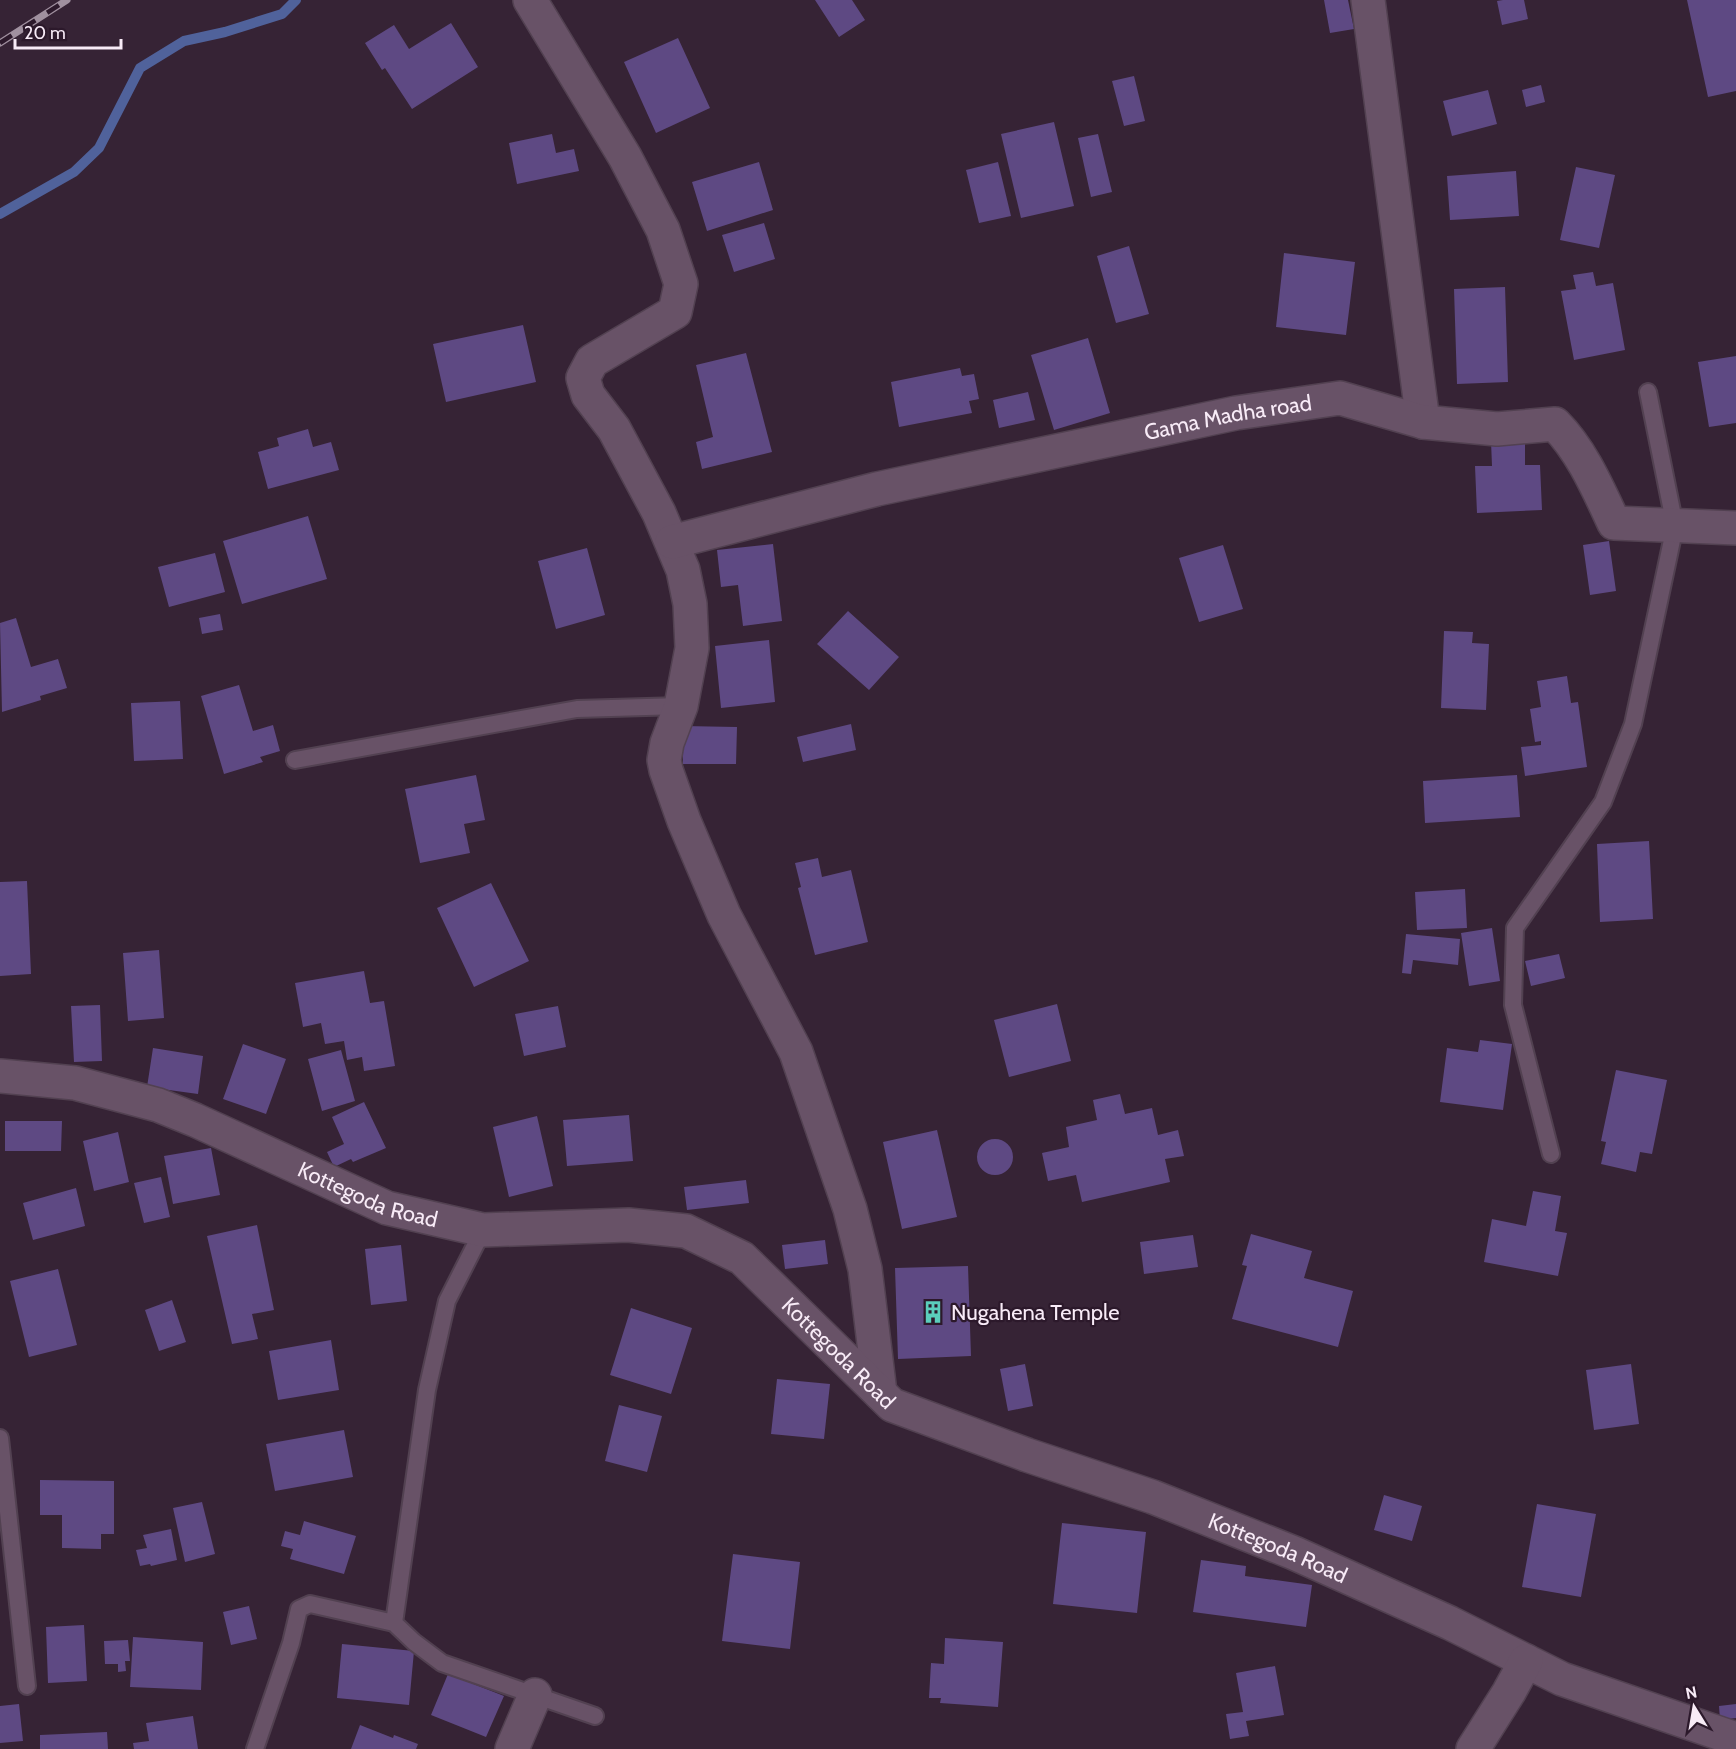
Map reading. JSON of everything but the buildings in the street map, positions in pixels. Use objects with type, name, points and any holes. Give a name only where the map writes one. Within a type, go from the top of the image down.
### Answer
[{"type":"street","points":[[530,0],[625,157],[663,230],[681,284],[675,312],[592,361],[583,378],[588,395],[614,429],[659,513],[683,570],[690,604],[692,648],[681,706],[667,743],[664,759],[666,770],[684,821],[724,915],[796,1052],[843,1186],[865,1269],[880,1393]]},
{"type":"street","points":[[1368,0],[1424,422]]},
{"type":"street","name":"Gama Madha road","points":[[672,542],[877,489],[1236,414],[1340,398],[1424,422],[1497,429],[1555,424],[1578,452],[1614,523],[1736,528]]},
{"type":"street","name":"Kottegoda Road","points":[[0,1076],[75,1083],[158,1105],[387,1208],[483,1230],[628,1226],[686,1231],[742,1258],[892,1405],[1027,1455],[1153,1497],[1294,1553],[1450,1623],[1562,1679],[1736,1739]]},
{"type":"street","points":[[1473,1749],[1526,1661]]},
{"type":"street","points":[[512,1749],[535,1695]]},
{"type":"lane","points":[[1551,1154],[1513,1005],[1515,928],[1604,802],[1633,724],[1675,526],[1648,392]]},
{"type":"lane","points":[[295,760],[578,708],[681,706]]},
{"type":"lane","points":[[394,1623],[427,1390],[447,1301],[483,1230]]},
{"type":"lane","points":[[0,1438],[27,1686]]},
{"type":"lane","points":[[255,1749],[291,1643],[299,1609],[310,1604],[394,1623],[442,1663],[595,1716]]},
{"type":"waterway","points":[[0,214],[74,172],[99,148],[140,68],[184,41],[225,32],[282,14],[296,0]]},
{"type":"railway","points":[[0,43],[67,0]]},
{"type":"place","name":"Nugahena Temple","points":[[933,1312]]}]
